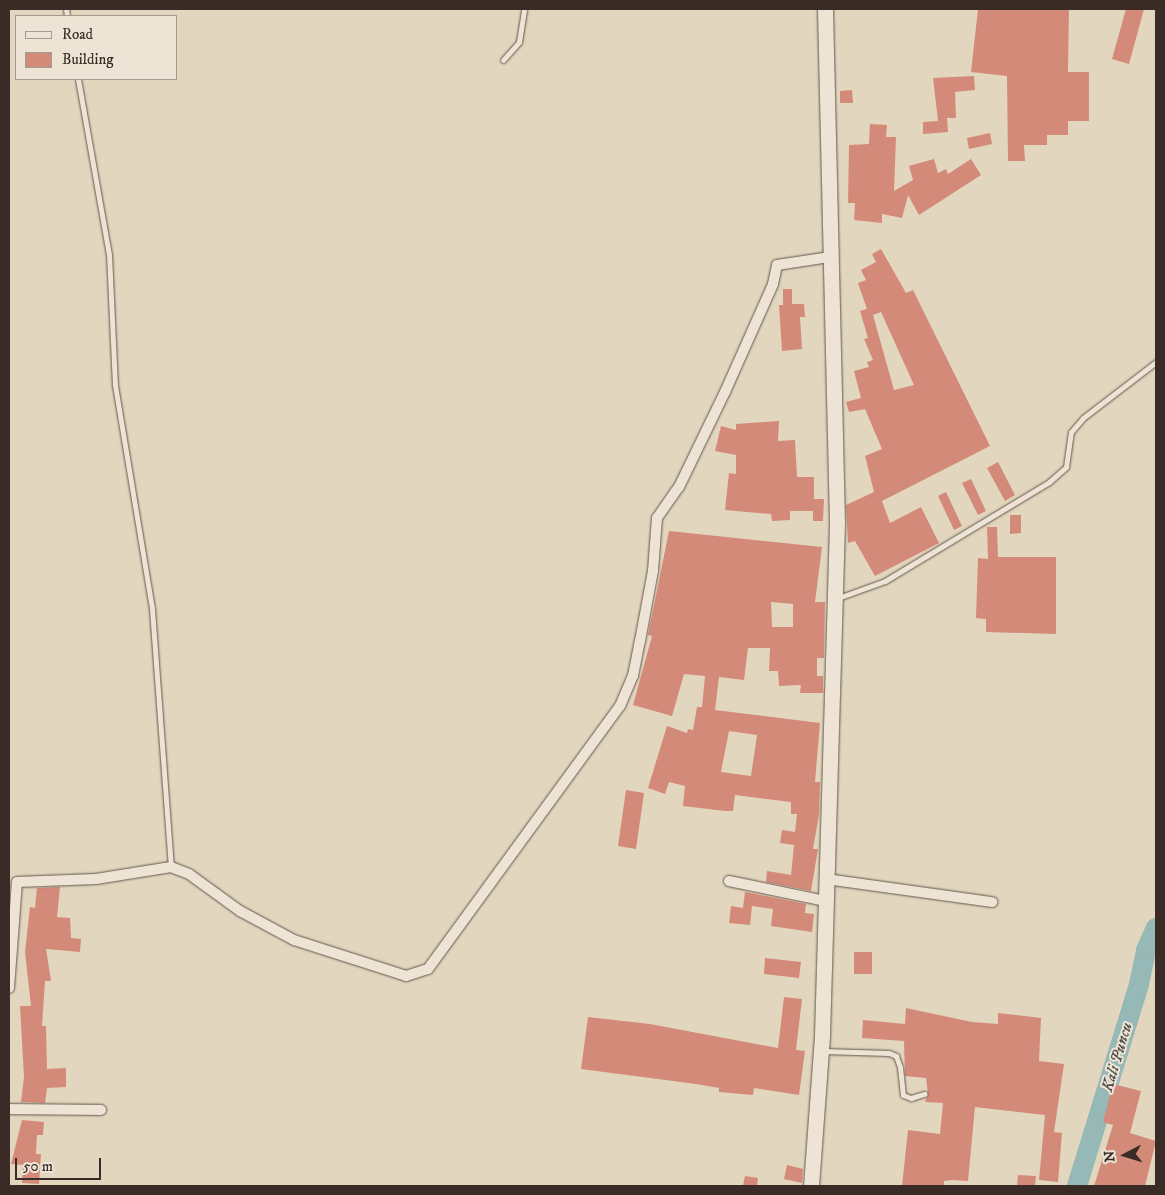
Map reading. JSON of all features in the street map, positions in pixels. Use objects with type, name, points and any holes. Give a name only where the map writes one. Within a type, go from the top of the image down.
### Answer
[{"type":"main road","points":[[811,1186],[821,1050],[836,523],[825,9]]},
{"type":"street","points":[[9,988],[17,882],[96,878],[171,867],[189,874],[240,911],[294,940],[406,976],[428,969],[620,706],[633,676],[640,641],[655,555],[656,518],[688,471],[762,310],[777,265],[830,257]]},
{"type":"street","points":[[826,878],[992,902]]},
{"type":"street","points":[[729,881],[826,901]]},
{"type":"street","points":[[9,1109],[101,1110]]},
{"type":"lane","points":[[503,60],[519,42],[524,9]]},
{"type":"lane","points":[[78,80],[109,254],[115,385],[152,608],[171,867]]},
{"type":"lane","points":[[833,600],[885,581],[1048,482],[1066,466],[1071,432],[1083,418],[1156,362]]},
{"type":"lane","points":[[821,1050],[889,1053],[896,1056],[900,1067],[903,1095],[911,1098],[924,1094]]},
{"type":"building","points":[[978,9],[1069,9],[1068,72],[1089,72],[1089,121],[1068,121],[1068,135],[1047,135],[1047,145],[1024,145],[1025,161],[1008,161],[1007,76],[971,72]]},
{"type":"building","points":[[1126,9],[1144,9],[1129,64],[1112,59]]},
{"type":"building","points":[[974,76],[975,90],[955,92],[956,118],[947,118],[948,132],[923,134],[923,122],[938,121],[933,78]]},
{"type":"building","points":[[852,90],[853,103],[840,103],[840,91]]},
{"type":"building","points":[[870,124],[887,125],[886,137],[896,137],[894,191],[913,180],[909,166],[934,159],[938,173],[946,169],[948,174],[971,159],[981,175],[919,215],[908,195],[902,218],[882,214],[882,223],[854,220],[855,203],[848,203],[849,145],[869,144]]},
{"type":"building","points":[[990,133],[992,144],[969,149],[967,138]]},
{"type":"building","points":[[881,249],[906,293],[913,290],[990,446],[882,501],[890,523],[921,507],[939,543],[875,576],[855,541],[848,543],[846,505],[874,492],[865,456],[882,449],[865,409],[849,412],[846,402],[861,398],[854,371],[869,367],[867,362],[873,360],[864,339],[868,338],[860,311],[867,309],[858,283],[866,280],[861,270],[876,262],[872,254]],"holes":[[[881,312],[914,385],[894,390],[873,315]]]},
{"type":"building","points":[[783,289],[792,289],[792,304],[804,304],[805,317],[800,317],[802,349],[782,351],[779,305],[783,305]]},
{"type":"building","points":[[779,421],[778,441],[795,440],[797,477],[814,477],[814,499],[824,499],[823,521],[813,521],[813,511],[790,511],[790,520],[772,521],[771,514],[725,510],[729,473],[736,474],[736,455],[715,451],[721,426],[736,430],[736,424]]},
{"type":"building","points":[[998,462],[1015,495],[1005,501],[987,468]]},
{"type":"building","points":[[971,479],[986,511],[978,515],[962,483]]},
{"type":"building","points":[[946,492],[962,526],[954,530],[938,496]]},
{"type":"building","points":[[1010,515],[1021,515],[1021,533],[1010,534]]},
{"type":"building","points":[[987,527],[997,527],[998,557],[1056,557],[1056,634],[986,632],[986,619],[976,618],[978,558],[988,559]]},
{"type":"building","points":[[669,531],[822,547],[815,602],[825,602],[824,658],[817,658],[817,676],[823,676],[823,693],[800,693],[801,685],[779,686],[778,671],[769,671],[770,648],[748,648],[744,680],[719,677],[715,710],[820,723],[815,782],[820,782],[819,815],[813,849],[818,849],[811,891],[766,882],[767,871],[791,875],[794,845],[780,843],[782,830],[795,832],[797,814],[791,814],[791,802],[735,795],[733,811],[725,811],[683,806],[685,786],[669,782],[665,794],[648,788],[667,726],[687,733],[688,729],[693,730],[697,707],[702,707],[705,676],[684,674],[672,716],[633,705],[652,636],[648,635]],"holes":[[[771,602],[793,604],[793,627],[772,627]],[[729,731],[757,735],[751,776],[721,772]]]},
{"type":"building","points":[[626,790],[644,793],[636,849],[618,846]]},
{"type":"building","points":[[60,887],[57,917],[70,918],[71,938],[81,939],[80,952],[46,949],[51,981],[45,981],[42,1026],[46,1026],[47,1069],[66,1068],[66,1087],[47,1088],[45,1103],[21,1102],[24,1077],[20,1006],[31,1006],[25,952],[30,907],[35,908],[37,888]]},
{"type":"building","points":[[745,892],[806,904],[805,913],[814,914],[812,932],[771,926],[773,909],[752,906],[750,925],[729,923],[731,906],[743,908]]},
{"type":"building","points":[[854,952],[872,952],[872,974],[854,974]]},
{"type":"building","points":[[765,958],[801,962],[799,978],[764,974]]},
{"type":"building","points":[[784,997],[802,999],[796,1050],[805,1051],[799,1095],[754,1088],[753,1095],[719,1092],[719,1088],[696,1084],[581,1069],[588,1017],[650,1024],[778,1048]]},
{"type":"building","points":[[906,1008],[972,1022],[998,1024],[998,1013],[1041,1018],[1039,1061],[1064,1064],[1054,1132],[1062,1133],[1058,1182],[1039,1180],[1045,1115],[975,1107],[968,1181],[944,1181],[944,1186],[902,1186],[908,1130],[940,1134],[943,1103],[925,1102],[928,1094],[926,1078],[905,1076],[904,1041],[862,1038],[863,1020],[905,1024]]},
{"type":"building","points":[[1113,1084],[1141,1091],[1130,1133],[1156,1141],[1145,1186],[1094,1186],[1113,1125],[1103,1122]]},
{"type":"building","points":[[22,1120],[44,1122],[43,1135],[37,1135],[36,1154],[41,1154],[39,1184],[22,1183],[23,1165],[11,1164]]},
{"type":"building","points":[[787,1165],[803,1169],[802,1183],[784,1179]]},
{"type":"building","points":[[1018,1175],[1036,1176],[1035,1186],[1017,1186]]},
{"type":"building","points":[[745,1176],[758,1178],[757,1186],[743,1186]]},
{"type":"waterway","name":"Kali Puncu","points":[[1077,1186],[1139,984],[1146,950],[1156,928]]}]
